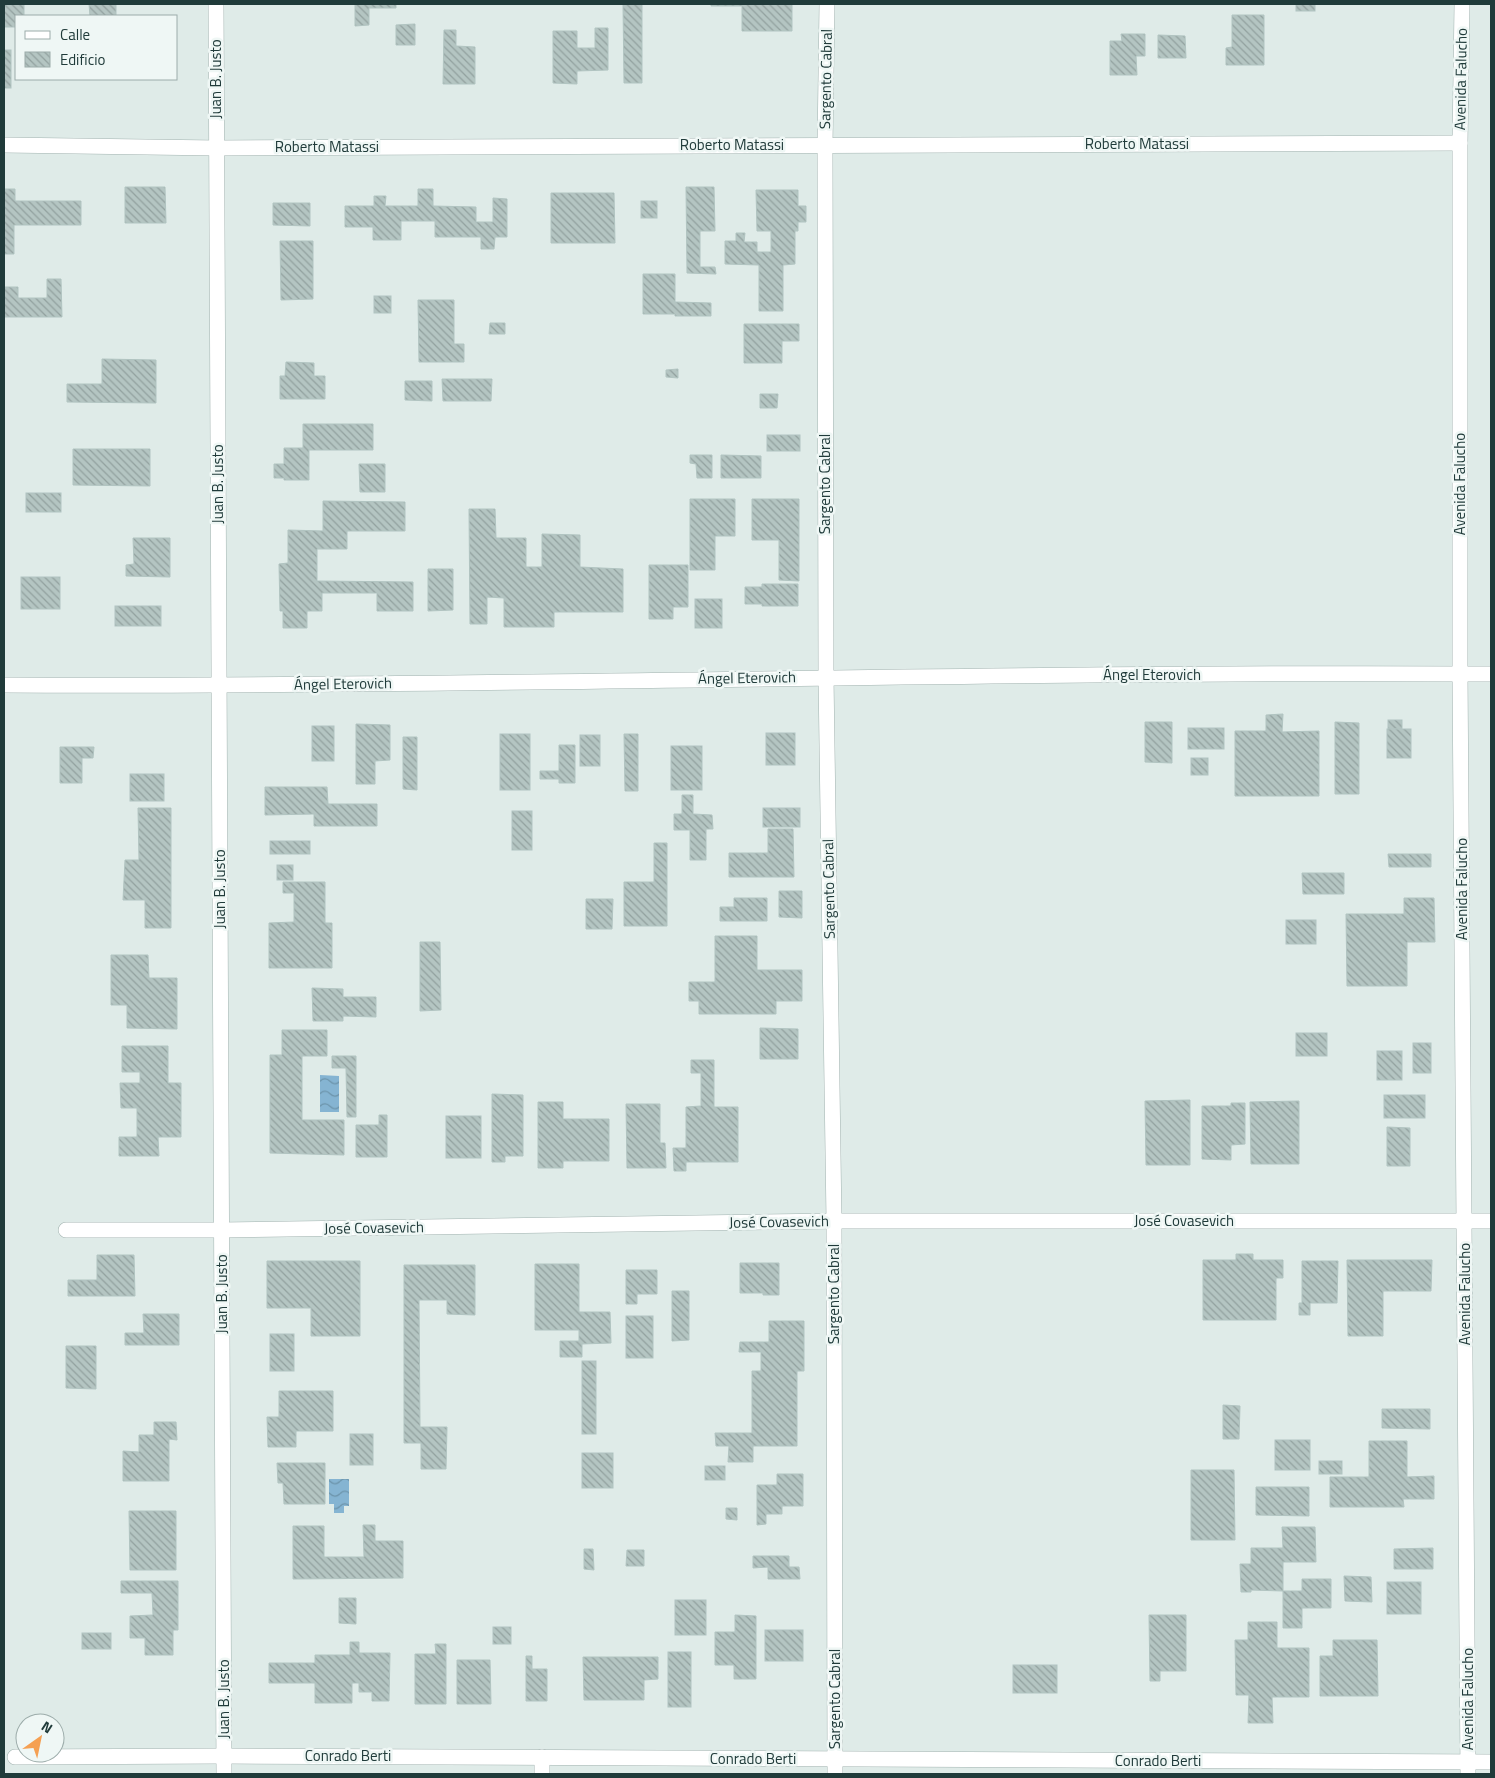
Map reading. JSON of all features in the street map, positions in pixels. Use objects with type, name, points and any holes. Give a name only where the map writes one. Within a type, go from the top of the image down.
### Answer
[{"type":"street","name":"Juan B. Justo","points":[[216,4],[224,1774]]},
{"type":"street","name":"Sargento Cabral","points":[[828,4],[825,145],[826,677],[834,1221],[835,1767]]},
{"type":"street","name":"Avenida Falucho","points":[[1462,4],[1460,143],[1460,673],[1468,1768]]},
{"type":"street","name":"Roberto Matassi","points":[[4,145],[217,148],[1460,143]]},
{"type":"street","name":"Ángel Eterovich","points":[[4,685],[219,686],[826,677],[1491,674]]},
{"type":"street","name":"José Covasevich","points":[[66,1230],[222,1230],[834,1221],[1491,1221]]},
{"type":"street","name":"Conrado Berti","points":[[65,1757],[542,1757],[835,1767],[1468,1768],[1491,1762]]},
{"type":"street","points":[[542,1757],[542,1774]]},
{"type":"water","points":[[320,1075],[339,1076],[339,1112],[320,1112]]},
{"type":"water","points":[[329,1479],[349,1479],[349,1506],[344,1506],[344,1513],[334,1513],[334,1504],[329,1504]]},
{"type":"building","points":[[4,4],[24,4],[24,15],[15,15],[15,27],[4,27]]},
{"type":"building","points":[[89,4],[116,4],[116,15],[90,15]]},
{"type":"building","points":[[355,4],[396,4],[396,8],[369,8],[369,25],[355,26]]},
{"type":"building","points":[[623,4],[642,4],[642,83],[624,83]]},
{"type":"building","points":[[711,4],[792,4],[792,31],[742,31],[742,6],[711,6]]},
{"type":"building","points":[[1296,4],[1315,4],[1315,11],[1296,11]]},
{"type":"building","points":[[1232,15],[1264,15],[1264,65],[1226,65],[1226,48],[1232,47]]},
{"type":"building","points":[[415,24],[415,45],[396,45],[396,25]]},
{"type":"building","points":[[595,28],[608,28],[608,70],[577,71],[577,84],[553,83],[553,31],[577,31],[577,48],[595,48]]},
{"type":"building","points":[[444,30],[456,30],[456,46],[475,47],[475,84],[443,84]]},
{"type":"building","points":[[1121,34],[1145,34],[1145,56],[1136,56],[1137,75],[1110,75],[1110,41],[1122,41]]},
{"type":"building","points":[[1158,35],[1185,36],[1186,58],[1158,58]]},
{"type":"building","points":[[4,50],[11,50],[11,88],[4,88]]},
{"type":"building","points":[[125,187],[165,187],[166,223],[125,223]]},
{"type":"building","points":[[686,187],[714,187],[715,231],[700,231],[700,267],[715,267],[716,274],[687,273]]},
{"type":"building","points":[[4,189],[15,189],[15,201],[81,201],[81,225],[14,225],[14,254],[4,254]]},
{"type":"building","points":[[418,189],[433,189],[433,206],[476,207],[476,222],[493,222],[493,198],[507,199],[507,237],[495,237],[494,249],[481,249],[481,237],[435,237],[435,221],[401,221],[401,240],[373,240],[373,227],[345,227],[345,206],[374,206],[374,196],[386,196],[385,206],[418,206]]},
{"type":"building","points":[[756,190],[798,190],[798,206],[806,206],[806,222],[798,222],[798,231],[795,231],[795,264],[783,265],[783,311],[759,311],[759,265],[725,264],[725,241],[736,241],[736,233],[745,233],[744,242],[757,242],[757,252],[771,252],[771,231],[757,231]]},
{"type":"building","points":[[551,193],[614,193],[615,243],[551,243]]},
{"type":"building","points":[[641,201],[657,201],[657,218],[641,218]]},
{"type":"building","points":[[273,203],[310,203],[310,226],[273,225]]},
{"type":"building","points":[[280,241],[313,241],[313,299],[281,300]]},
{"type":"building","points":[[643,274],[675,274],[675,302],[711,303],[711,316],[643,314]]},
{"type":"building","points":[[47,279],[61,279],[62,317],[4,317],[4,287],[18,287],[18,298],[47,298]]},
{"type":"building","points":[[374,296],[391,296],[391,313],[374,313]]},
{"type":"building","points":[[418,300],[454,300],[454,344],[464,344],[464,362],[419,362]]},
{"type":"building","points":[[490,323],[505,323],[505,334],[489,334]]},
{"type":"building","points":[[744,324],[799,324],[799,341],[782,341],[782,363],[744,363]]},
{"type":"building","points":[[102,359],[156,360],[156,403],[67,402],[67,384],[102,384]]},
{"type":"building","points":[[286,362],[314,363],[314,376],[325,376],[325,399],[280,399],[280,376],[285,376]]},
{"type":"building","points":[[678,369],[678,378],[666,377],[666,370]]},
{"type":"building","points":[[442,379],[492,379],[491,401],[443,401]]},
{"type":"building","points":[[405,381],[432,381],[432,401],[405,400]]},
{"type":"building","points":[[760,394],[778,394],[777,408],[760,408]]},
{"type":"building","points":[[303,424],[373,424],[373,450],[309,450],[309,480],[274,478],[274,464],[284,464],[284,448],[303,448]]},
{"type":"building","points":[[767,435],[800,435],[800,451],[767,451]]},
{"type":"building","points":[[73,449],[150,449],[150,486],[73,485]]},
{"type":"building","points":[[690,455],[712,455],[712,478],[697,478],[696,464],[690,463]]},
{"type":"building","points":[[721,455],[761,456],[761,478],[721,478]]},
{"type":"building","points":[[359,464],[385,464],[385,492],[360,492]]},
{"type":"building","points":[[26,493],[61,493],[61,512],[26,512]]},
{"type":"building","points":[[690,499],[735,499],[735,536],[715,536],[715,570],[690,570]]},
{"type":"building","points":[[752,499],[799,499],[799,581],[779,580],[779,540],[752,540]]},
{"type":"building","points":[[323,501],[405,502],[405,531],[347,531],[347,549],[317,549],[317,581],[413,582],[413,611],[377,611],[377,593],[322,593],[322,611],[307,611],[307,628],[283,628],[283,611],[280,611],[279,564],[288,563],[288,530],[323,531]]},
{"type":"building","points":[[469,509],[495,509],[496,538],[526,538],[526,567],[542,567],[542,534],[580,535],[580,567],[623,569],[623,612],[554,612],[554,627],[504,627],[504,598],[487,597],[487,624],[470,624]]},
{"type":"building","points":[[133,538],[170,538],[170,577],[126,576],[126,565],[134,564]]},
{"type":"building","points":[[649,565],[688,565],[688,607],[673,607],[673,619],[649,619]]},
{"type":"building","points":[[428,569],[453,569],[453,610],[428,611]]},
{"type":"building","points":[[21,577],[60,577],[60,609],[21,609]]},
{"type":"building","points":[[762,584],[798,584],[798,606],[745,604],[745,587],[762,587]]},
{"type":"building","points":[[695,599],[722,599],[722,628],[695,628]]},
{"type":"building","points":[[115,606],[161,606],[161,626],[115,626]]},
{"type":"building","points":[[1283,714],[1282,732],[1319,731],[1319,796],[1235,796],[1235,731],[1266,731],[1266,715]]},
{"type":"building","points":[[1388,720],[1402,720],[1402,729],[1388,729]]},
{"type":"building","points":[[1145,722],[1172,722],[1172,763],[1145,762]]},
{"type":"building","points":[[1335,722],[1359,723],[1359,794],[1335,794]]},
{"type":"building","points":[[356,724],[390,725],[390,760],[375,761],[375,784],[356,784]]},
{"type":"building","points":[[312,726],[334,726],[334,761],[312,761]]},
{"type":"building","points":[[1188,728],[1224,728],[1224,749],[1188,749]]},
{"type":"building","points":[[1387,729],[1411,729],[1411,758],[1387,758]]},
{"type":"building","points":[[766,733],[795,733],[795,765],[766,765]]},
{"type":"building","points":[[500,734],[530,734],[530,790],[500,790]]},
{"type":"building","points":[[624,734],[638,734],[638,791],[625,791]]},
{"type":"building","points":[[580,735],[600,735],[600,766],[580,766]]},
{"type":"building","points":[[403,737],[417,737],[417,790],[403,789]]},
{"type":"building","points":[[559,745],[575,745],[575,783],[559,783],[559,779],[540,779],[540,771],[559,771]]},
{"type":"building","points":[[671,746],[702,746],[702,790],[671,790]]},
{"type":"building","points":[[60,747],[94,747],[93,758],[82,758],[82,783],[60,783]]},
{"type":"building","points":[[1191,758],[1208,758],[1208,775],[1191,775]]},
{"type":"building","points":[[130,774],[164,774],[164,801],[130,801]]},
{"type":"building","points":[[265,787],[327,787],[328,804],[377,804],[377,826],[314,826],[314,814],[265,815]]},
{"type":"building","points":[[682,795],[693,795],[693,814],[712,815],[713,829],[706,829],[706,860],[690,860],[690,830],[674,830],[674,814],[682,814]]},
{"type":"building","points":[[138,808],[171,808],[171,928],[145,928],[145,900],[123,900],[125,860],[139,860]]},
{"type":"building","points":[[763,808],[800,808],[800,827],[763,827]]},
{"type":"building","points":[[512,811],[532,811],[532,850],[512,850]]},
{"type":"building","points":[[768,829],[793,829],[794,877],[729,877],[729,853],[768,853]]},
{"type":"building","points":[[270,841],[310,841],[310,854],[270,854]]},
{"type":"building","points":[[654,843],[667,843],[667,926],[624,926],[624,882],[654,882]]},
{"type":"building","points":[[1388,854],[1431,854],[1431,867],[1389,867]]},
{"type":"building","points":[[277,865],[293,865],[293,880],[277,880]]},
{"type":"building","points":[[1302,873],[1344,873],[1344,894],[1303,894]]},
{"type":"building","points":[[283,882],[325,882],[325,923],[332,923],[332,968],[269,968],[269,923],[294,922],[294,893],[283,893]]},
{"type":"building","points":[[779,891],[802,891],[802,918],[779,917]]},
{"type":"building","points":[[734,898],[767,898],[767,921],[720,921],[720,907],[734,907]]},
{"type":"building","points":[[1404,898],[1434,898],[1435,942],[1407,942],[1407,986],[1347,986],[1346,914],[1404,914]]},
{"type":"building","points":[[586,899],[613,899],[612,929],[586,929]]},
{"type":"building","points":[[1286,920],[1316,920],[1316,944],[1286,944]]},
{"type":"building","points":[[715,936],[757,936],[757,970],[802,970],[802,1001],[776,1001],[776,1014],[699,1014],[699,1001],[689,1001],[689,982],[715,982]]},
{"type":"building","points":[[420,942],[440,942],[441,1010],[420,1011]]},
{"type":"building","points":[[111,955],[148,955],[149,978],[177,978],[177,1029],[127,1028],[127,1005],[111,1005]]},
{"type":"building","points":[[312,988],[343,989],[343,997],[376,997],[376,1017],[343,1016],[343,1021],[313,1021]]},
{"type":"building","points":[[760,1028],[798,1029],[798,1059],[760,1059]]},
{"type":"building","points":[[282,1030],[327,1030],[327,1056],[302,1056],[302,1120],[344,1120],[344,1155],[270,1153],[270,1055],[282,1055]]},
{"type":"building","points":[[1296,1033],[1327,1033],[1327,1056],[1296,1056]]},
{"type":"building","points":[[1413,1043],[1431,1043],[1431,1073],[1413,1073]]},
{"type":"building","points":[[122,1046],[168,1046],[168,1083],[181,1083],[181,1137],[158,1137],[159,1156],[119,1156],[119,1137],[137,1137],[137,1108],[121,1108],[120,1083],[140,1083],[140,1072],[122,1072]]},
{"type":"building","points":[[1377,1051],[1402,1051],[1402,1080],[1377,1080]]},
{"type":"building","points":[[332,1056],[356,1056],[356,1117],[347,1117],[346,1068],[332,1068]]},
{"type":"building","points":[[691,1060],[714,1060],[714,1107],[738,1107],[738,1162],[686,1162],[686,1171],[674,1171],[673,1148],[686,1148],[686,1107],[701,1106],[701,1073],[691,1073]]},
{"type":"building","points":[[492,1094],[523,1095],[523,1156],[505,1156],[505,1162],[492,1162]]},
{"type":"building","points":[[1384,1095],[1425,1095],[1425,1118],[1384,1118]]},
{"type":"building","points":[[1190,1100],[1190,1165],[1146,1165],[1145,1101]]},
{"type":"building","points":[[1299,1101],[1299,1164],[1251,1164],[1250,1102]]},
{"type":"building","points":[[538,1102],[563,1102],[563,1119],[609,1119],[609,1161],[563,1161],[563,1168],[538,1168]]},
{"type":"building","points":[[1231,1103],[1245,1103],[1245,1144],[1231,1145],[1231,1160],[1202,1159],[1202,1106],[1231,1106]]},
{"type":"building","points":[[626,1104],[660,1104],[660,1143],[665,1143],[666,1168],[627,1168]]},
{"type":"building","points":[[379,1115],[387,1115],[387,1157],[356,1157],[356,1125],[379,1125]]},
{"type":"building","points":[[446,1116],[481,1116],[481,1158],[446,1158]]},
{"type":"building","points":[[1387,1127],[1410,1128],[1410,1166],[1387,1166]]},
{"type":"building","points":[[1236,1254],[1253,1254],[1253,1260],[1283,1260],[1283,1278],[1276,1278],[1276,1320],[1203,1320],[1203,1260],[1236,1260]]},
{"type":"building","points":[[97,1255],[134,1255],[135,1296],[68,1296],[68,1280],[97,1280]]},
{"type":"building","points":[[1347,1260],[1432,1260],[1431,1291],[1383,1291],[1383,1336],[1348,1336]]},
{"type":"building","points":[[267,1261],[360,1261],[360,1336],[311,1336],[311,1308],[267,1308]]},
{"type":"building","points":[[1302,1261],[1338,1261],[1337,1303],[1310,1303],[1310,1315],[1299,1315],[1299,1303],[1302,1303]]},
{"type":"building","points":[[740,1263],[779,1263],[779,1295],[740,1293]]},
{"type":"building","points":[[535,1264],[579,1264],[579,1312],[610,1312],[611,1343],[582,1344],[582,1357],[560,1357],[560,1341],[579,1341],[579,1330],[535,1330]]},
{"type":"building","points":[[404,1265],[475,1265],[475,1315],[447,1314],[447,1300],[419,1300],[420,1427],[447,1427],[446,1469],[421,1469],[421,1443],[404,1443]]},
{"type":"building","points":[[626,1270],[657,1270],[657,1294],[637,1294],[637,1304],[626,1304]]},
{"type":"building","points":[[672,1291],[689,1291],[689,1340],[672,1341]]},
{"type":"building","points":[[143,1314],[179,1314],[179,1345],[125,1345],[125,1333],[144,1333]]},
{"type":"building","points":[[626,1316],[653,1316],[653,1358],[626,1358]]},
{"type":"building","points":[[769,1321],[804,1321],[804,1371],[797,1371],[797,1446],[753,1446],[753,1462],[728,1462],[729,1446],[716,1446],[715,1433],[752,1433],[752,1371],[761,1371],[761,1352],[739,1352],[740,1342],[769,1342]]},
{"type":"building","points":[[270,1334],[294,1334],[294,1371],[270,1371]]},
{"type":"building","points":[[66,1346],[96,1346],[96,1389],[66,1388]]},
{"type":"building","points":[[582,1361],[596,1361],[596,1434],[582,1434]]},
{"type":"building","points":[[279,1391],[333,1391],[333,1431],[296,1431],[296,1447],[268,1447],[267,1417],[279,1417]]},
{"type":"building","points":[[1223,1405],[1240,1406],[1239,1439],[1223,1439]]},
{"type":"building","points":[[1382,1409],[1430,1409],[1430,1429],[1382,1428]]},
{"type":"building","points":[[154,1422],[176,1422],[177,1440],[169,1439],[169,1481],[123,1481],[123,1451],[139,1452],[139,1435],[154,1435]]},
{"type":"building","points":[[350,1434],[373,1434],[373,1465],[350,1465]]},
{"type":"building","points":[[1275,1440],[1310,1440],[1310,1470],[1275,1470]]},
{"type":"building","points":[[1369,1441],[1407,1441],[1407,1477],[1434,1476],[1434,1499],[1403,1499],[1404,1507],[1330,1507],[1330,1477],[1369,1477]]},
{"type":"building","points":[[582,1453],[613,1453],[613,1488],[582,1488]]},
{"type":"building","points":[[1319,1461],[1342,1461],[1342,1474],[1319,1474]]},
{"type":"building","points":[[277,1463],[325,1463],[325,1504],[284,1504],[283,1483],[278,1483]]},
{"type":"building","points":[[705,1466],[725,1466],[725,1480],[705,1480]]},
{"type":"building","points":[[1191,1470],[1234,1470],[1235,1540],[1191,1540]]},
{"type":"building","points":[[777,1474],[803,1474],[803,1506],[782,1506],[782,1514],[766,1514],[766,1524],[757,1525],[757,1485],[777,1485]]},
{"type":"building","points":[[1256,1487],[1309,1487],[1309,1516],[1256,1515]]},
{"type":"building","points":[[726,1508],[737,1508],[737,1520],[726,1519]]},
{"type":"building","points":[[129,1511],[176,1511],[176,1570],[130,1570]]},
{"type":"building","points":[[363,1525],[375,1525],[375,1541],[403,1541],[403,1578],[293,1579],[293,1526],[324,1526],[324,1557],[364,1557]]},
{"type":"building","points":[[1282,1527],[1315,1527],[1316,1562],[1283,1562],[1283,1591],[1251,1590],[1251,1592],[1241,1592],[1240,1564],[1251,1564],[1251,1548],[1283,1548]]},
{"type":"building","points":[[1433,1548],[1433,1569],[1394,1569],[1394,1549]]},
{"type":"building","points":[[584,1549],[593,1549],[594,1570],[584,1569]]},
{"type":"building","points":[[627,1550],[644,1550],[644,1566],[626,1566]]},
{"type":"building","points":[[753,1556],[789,1556],[789,1567],[799,1567],[800,1579],[768,1579],[768,1567],[753,1568]]},
{"type":"building","points":[[1344,1576],[1371,1577],[1372,1602],[1345,1601]]},
{"type":"building","points":[[1302,1579],[1331,1579],[1331,1608],[1302,1608],[1302,1628],[1283,1628],[1283,1591],[1302,1591]]},
{"type":"building","points":[[121,1581],[178,1581],[178,1630],[173,1630],[173,1655],[145,1655],[145,1638],[130,1638],[130,1616],[153,1615],[152,1593],[121,1593]]},
{"type":"building","points":[[1387,1582],[1421,1582],[1421,1614],[1387,1614]]},
{"type":"building","points":[[339,1598],[356,1598],[356,1624],[339,1623]]},
{"type":"building","points":[[675,1600],[706,1600],[706,1635],[675,1635]]},
{"type":"building","points":[[735,1615],[756,1616],[756,1679],[734,1679],[734,1665],[715,1665],[715,1632],[735,1632]]},
{"type":"building","points":[[1149,1615],[1186,1615],[1186,1671],[1160,1671],[1160,1681],[1150,1681]]},
{"type":"building","points":[[1248,1622],[1277,1622],[1277,1648],[1309,1648],[1309,1697],[1272,1697],[1273,1723],[1248,1723],[1249,1695],[1236,1695],[1235,1640],[1248,1640]]},
{"type":"building","points":[[493,1627],[511,1627],[511,1644],[493,1644]]},
{"type":"building","points":[[765,1630],[803,1630],[803,1661],[765,1661]]},
{"type":"building","points":[[82,1633],[111,1633],[111,1649],[82,1649]]},
{"type":"building","points":[[1333,1640],[1377,1640],[1378,1696],[1320,1696],[1320,1656],[1333,1656]]},
{"type":"building","points":[[350,1642],[359,1642],[359,1653],[390,1653],[389,1701],[372,1701],[372,1692],[359,1692],[359,1683],[352,1683],[352,1703],[315,1703],[315,1683],[269,1683],[269,1663],[315,1663],[315,1655],[350,1655]]},
{"type":"building","points":[[435,1644],[446,1644],[446,1704],[415,1704],[415,1654],[436,1654]]},
{"type":"building","points":[[668,1652],[691,1652],[691,1707],[668,1707]]},
{"type":"building","points":[[526,1656],[532,1656],[532,1669],[547,1669],[547,1701],[526,1701]]},
{"type":"building","points":[[583,1657],[658,1657],[658,1679],[644,1680],[644,1700],[584,1700]]},
{"type":"building","points":[[457,1660],[490,1660],[491,1704],[457,1704]]},
{"type":"building","points":[[1013,1665],[1057,1665],[1057,1693],[1013,1693]]}]
